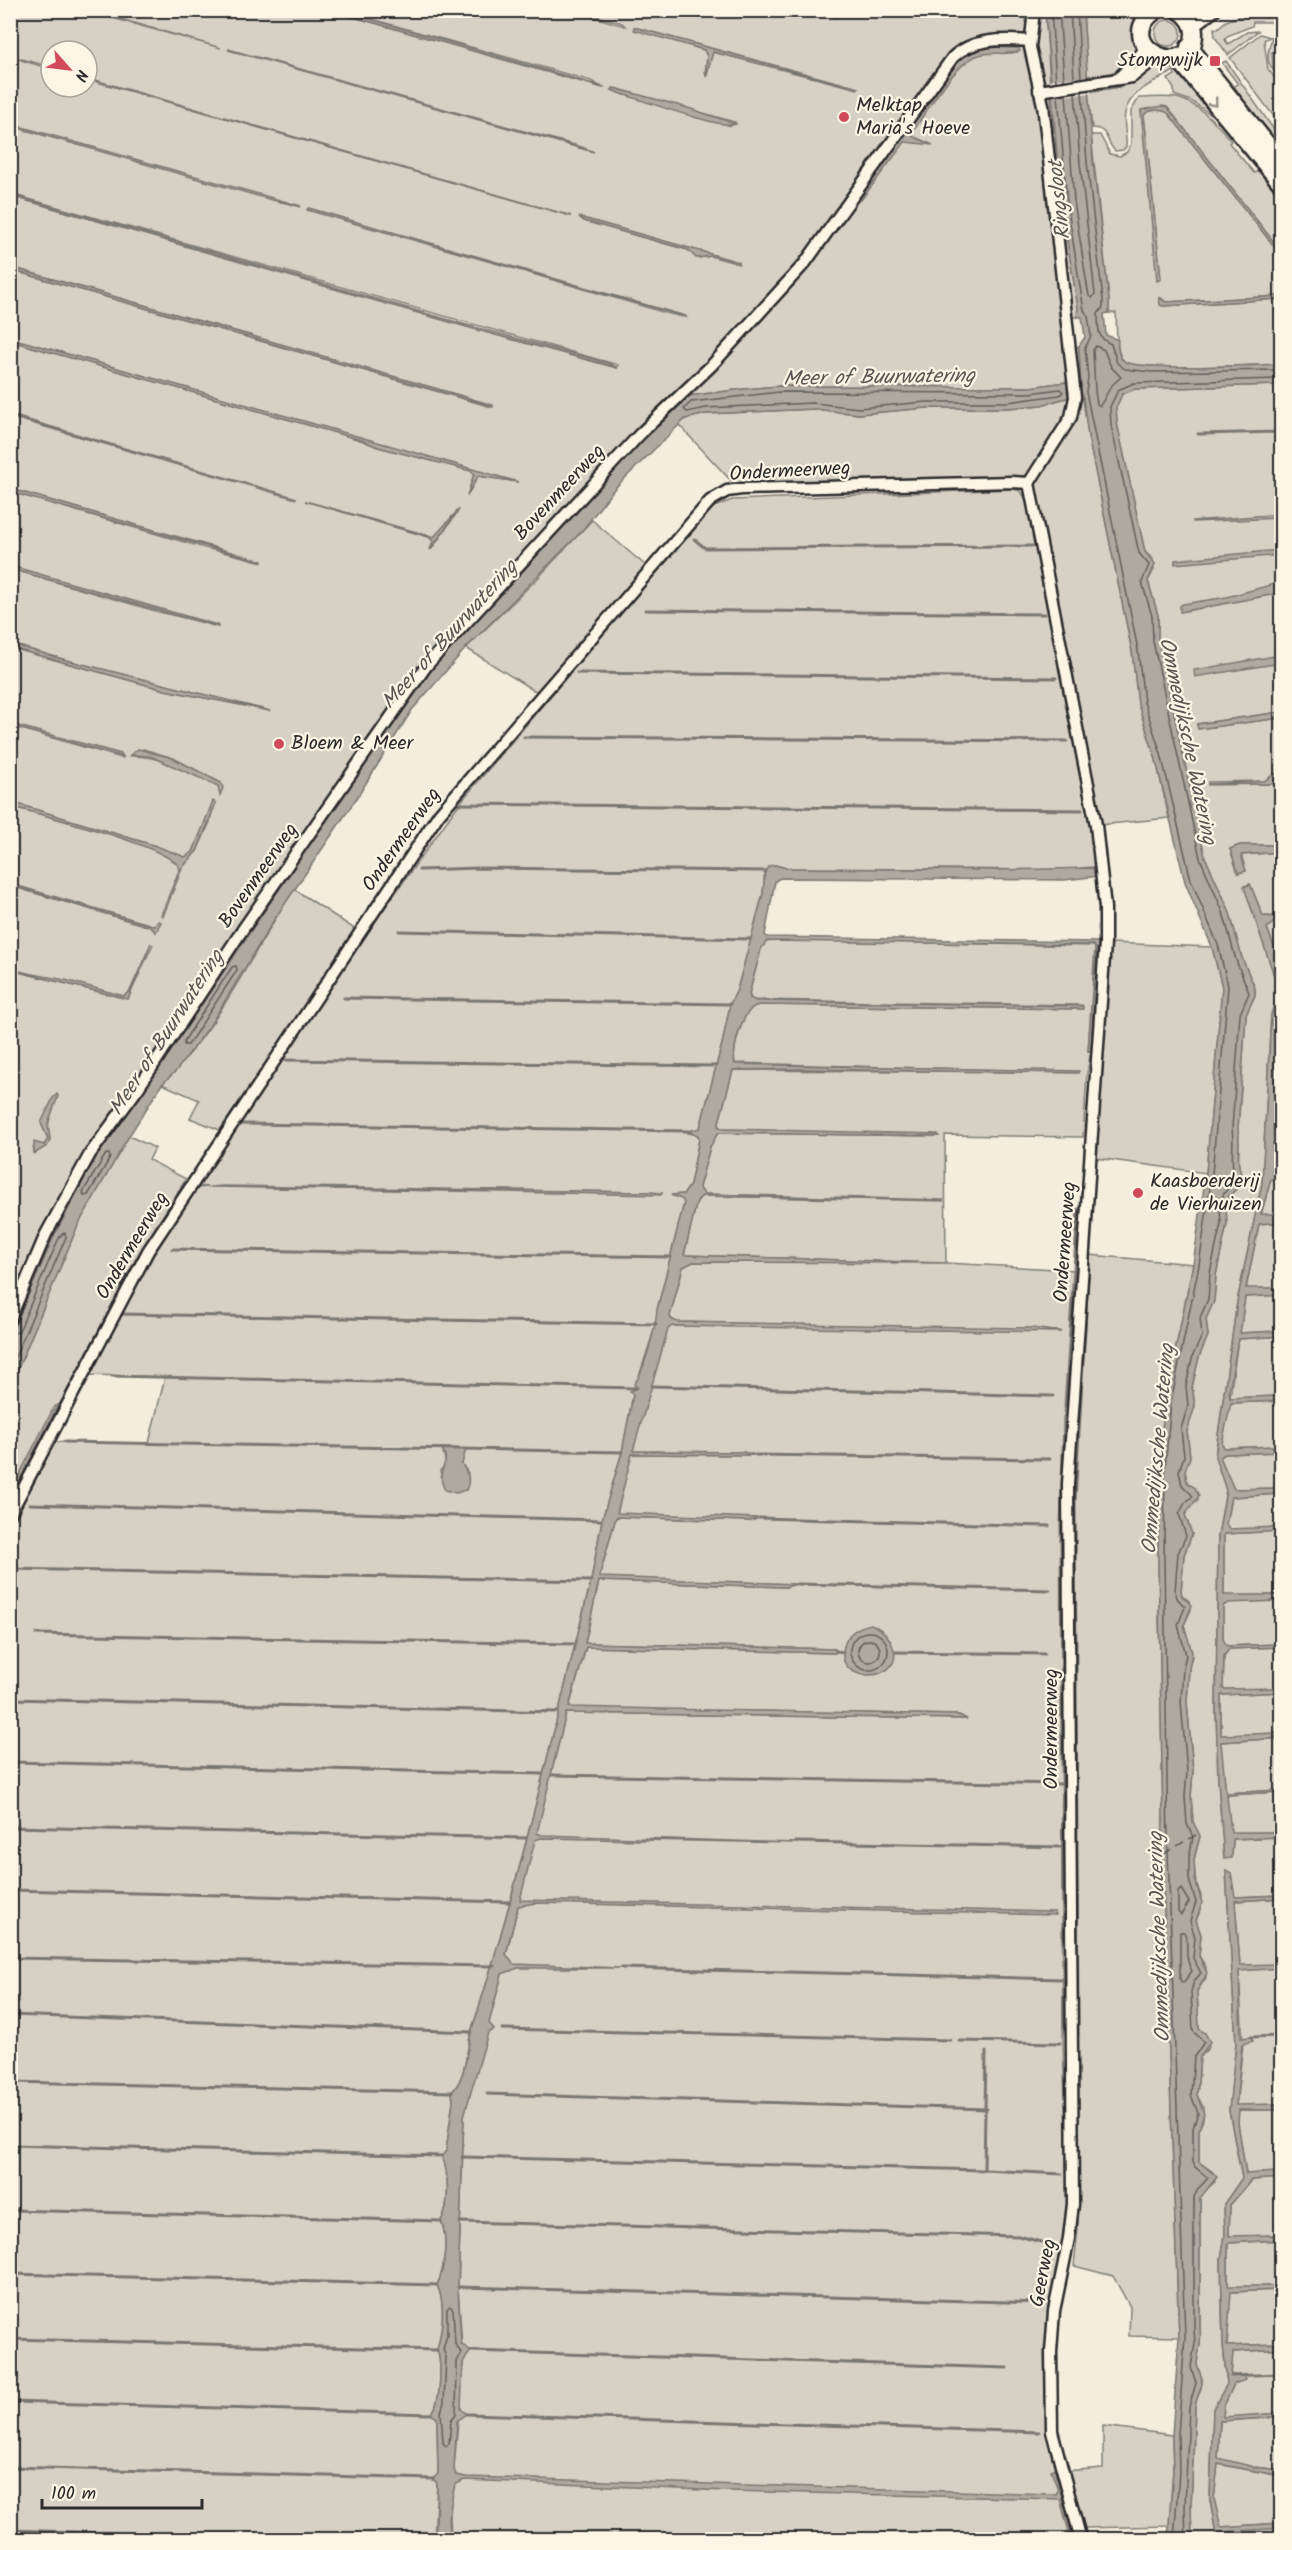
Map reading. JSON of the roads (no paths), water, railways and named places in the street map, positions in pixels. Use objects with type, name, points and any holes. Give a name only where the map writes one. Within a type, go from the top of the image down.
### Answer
[{"type":"main road","points":[[1146,14],[1142,39],[1151,52],[1167,59],[1184,52],[1193,40],[1193,27],[1183,11]]},
{"type":"main road","points":[[1184,52],[1281,163]]},
{"type":"main road","points":[[1184,52],[1281,184]]},
{"type":"street","points":[[1029,483],[1071,417],[1074,393],[1043,105],[1030,41],[1034,10]]},
{"type":"street","points":[[1193,27],[1215,10]]},
{"type":"street","name":"Bovenmeerweg","points":[[10,1319],[46,1234],[90,1154],[139,1087],[243,929],[427,665],[640,434],[712,365],[778,295],[805,263],[953,57],[968,46],[982,42],[1030,41]]},
{"type":"street","points":[[1039,90],[1118,79],[1151,52]]},
{"type":"street","name":"Ondermeerweg","points":[[10,1514],[148,1251],[439,814],[710,501],[727,491],[742,489],[1029,483],[1096,825],[1105,908],[1105,943],[1068,1484],[1072,2010]]},
{"type":"street","name":"Geerweg","points":[[1072,2010],[1073,2204],[1070,2238],[1054,2311],[1051,2352],[1052,2431],[1081,2540]]},
{"type":"water","points":[[333,11],[343,11],[604,87],[603,88]]},
{"type":"water","points":[[1045,11],[1083,11],[1093,161],[1109,300],[1109,313],[1104,314],[1106,335],[1118,340],[1120,357],[1133,364],[1150,366],[1282,364],[1281,385],[1135,389],[1122,394],[1116,408],[1117,423],[1145,552],[1155,564],[1148,581],[1158,615],[1158,639],[1205,857],[1229,910],[1242,958],[1255,988],[1255,995],[1246,1015],[1238,1129],[1239,1165],[1242,1177],[1237,1188],[1229,1196],[1226,1209],[1227,1224],[1216,1275],[1214,1301],[1206,1319],[1208,1336],[1199,1357],[1192,1387],[1195,1406],[1187,1431],[1190,1457],[1185,1471],[1187,1482],[1195,1488],[1199,1496],[1185,1515],[1192,1534],[1184,1555],[1181,1591],[1182,1596],[1192,1605],[1184,1625],[1192,1652],[1187,1702],[1193,1771],[1191,1797],[1193,1822],[1200,1836],[1194,1859],[1195,1879],[1202,1903],[1196,1920],[1201,1935],[1199,1956],[1207,1973],[1197,1991],[1199,2029],[1205,2033],[1210,2042],[1200,2057],[1197,2095],[1204,2114],[1199,2129],[1199,2162],[1217,2177],[1200,2198],[1201,2340],[1197,2364],[1202,2380],[1195,2407],[1192,2539],[1168,2539],[1179,2337],[1162,1852],[1158,1557],[1161,1439],[1165,1401],[1193,1264],[1206,1173],[1222,987],[1212,947],[1185,882],[1155,756],[1138,704],[1132,651],[1088,436],[1083,398],[1070,397],[1041,405],[1008,408],[927,408],[859,414],[814,409],[706,414],[685,419],[614,489],[581,532],[466,648],[412,710],[358,796],[274,920],[209,1027],[176,1071],[162,1084],[129,1136],[78,1225],[11,1385],[11,1335],[54,1236],[96,1157],[144,1090],[380,739],[433,666],[654,427],[687,396],[779,386],[1030,387],[1066,382],[1070,389],[1081,387],[1079,346],[1085,337],[1082,317],[1077,317],[1078,308],[1061,203]]},
{"type":"water","points":[[634,27],[858,89],[713,52],[706,77],[707,56],[704,50],[634,30]]},
{"type":"water","points":[[987,47],[1019,48],[1020,51],[979,55],[960,67],[912,133],[912,136],[933,145],[905,142],[861,200],[858,197],[934,89],[966,54]]},
{"type":"water","points":[[228,49],[581,147],[594,152]]},
{"type":"water","points":[[99,81],[571,216],[99,82]]},
{"type":"water","points":[[613,88],[685,107],[736,124],[715,123],[619,93],[612,90]]},
{"type":"water","points":[[1167,107],[1172,113],[1281,251],[1281,255],[1168,113],[1156,110],[1144,115],[1161,279],[1157,281],[1141,110]]},
{"type":"water","points":[[11,124],[301,206],[272,200],[11,126]]},
{"type":"water","points":[[10,194],[608,363],[618,368],[481,331]]},
{"type":"water","points":[[308,208],[685,316],[686,317],[307,210]]},
{"type":"water","points":[[579,217],[739,262],[739,264],[711,256],[696,258],[688,250],[584,221]]},
{"type":"water","points":[[10,267],[466,397],[494,407],[11,270]]},
{"type":"water","points":[[1282,296],[1281,299],[1163,306],[1160,305],[1159,298],[1166,302]]},
{"type":"water","points":[[11,338],[518,482],[478,476],[467,496],[474,474],[471,471],[378,447],[361,440],[11,341]]},
{"type":"water","points":[[10,415],[297,498],[11,417]]},
{"type":"water","points":[[11,489],[262,562],[35,499],[11,492]]},
{"type":"water","points":[[305,501],[434,537],[459,509],[430,550],[433,541],[429,537]]},
{"type":"water","points":[[1281,514],[1281,518],[1193,522],[1193,521]]},
{"type":"water","points":[[1280,550],[1281,555],[1175,564],[1175,560]]},
{"type":"water","points":[[11,566],[217,625],[218,627],[11,569]]},
{"type":"water","points":[[1281,584],[1281,593],[1180,612],[1180,606],[1183,604],[1227,597]]},
{"type":"water","points":[[11,644],[270,711],[165,690],[12,648]]},
{"type":"water","points":[[1281,655],[1281,663],[1195,677],[1194,670]]},
{"type":"water","points":[[1281,712],[1281,718],[1198,729],[1197,724]]},
{"type":"water","points":[[11,724],[121,754],[123,757],[11,726]]},
{"type":"water","points":[[138,749],[173,758],[221,783],[223,788],[220,795],[218,786],[150,756],[130,755]]},
{"type":"water","points":[[1281,770],[1281,778],[1273,784],[1207,784],[1264,781]]},
{"type":"water","points":[[213,801],[216,803],[197,851],[182,868],[163,916],[161,915],[180,868],[171,859],[129,841],[10,806],[11,802],[185,857],[193,852]]},
{"type":"water","points":[[1240,845],[1281,845],[1281,852],[1241,855],[1246,871],[1238,873],[1230,849]]},
{"type":"water","points":[[769,866],[786,868],[999,870],[1096,868],[1099,876],[1064,880],[780,878],[775,881],[765,935],[767,937],[1098,942],[1091,1051],[1088,1051],[1096,949],[1093,945],[767,941],[761,949],[749,994],[750,998],[756,1001],[1083,1006],[1083,1009],[759,1005],[753,1007],[743,1021],[735,1049],[735,1064],[1079,1071],[1078,1073],[733,1070],[718,1126],[723,1129],[938,1134],[939,1136],[718,1133],[710,1147],[699,1187],[704,1194],[944,1200],[702,1196],[697,1201],[684,1255],[946,1263],[693,1262],[683,1267],[671,1319],[677,1322],[1032,1328],[1061,1332],[672,1326],[668,1329],[633,1451],[743,1452],[756,1455],[632,1454],[617,1513],[759,1518],[750,1521],[616,1517],[599,1577],[797,1584],[786,1587],[599,1581],[585,1643],[835,1649],[836,1651],[835,1653],[586,1647],[569,1707],[959,1715],[967,1719],[566,1713],[537,1833],[542,1835],[798,1843],[541,1838],[535,1840],[520,1900],[1055,1912],[1056,1915],[536,1903],[518,1906],[506,1954],[513,1964],[622,1968],[518,1968],[502,1974],[489,2023],[494,2029],[488,2033],[464,2116],[458,2287],[461,2344],[471,2351],[463,2362],[461,2409],[467,2414],[457,2421],[454,2469],[456,2475],[466,2477],[1056,2494],[1058,2490],[1051,2470],[1054,2468],[1073,2539],[1071,2539],[1060,2499],[727,2491],[464,2480],[455,2485],[452,2498],[450,2520],[453,2539],[433,2539],[436,2528],[437,2483],[433,2479],[438,2474],[437,2418],[431,2414],[437,2402],[440,2383],[437,2350],[442,2326],[442,2300],[437,2285],[445,2253],[441,2221],[448,2189],[442,2156],[446,2151],[453,2101],[452,2092],[461,2079],[472,2029],[521,1862],[591,1581],[602,1520],[622,1452],[633,1395],[630,1391],[637,1388],[634,1384],[642,1370],[652,1337],[684,1203],[682,1199],[671,1195],[684,1194],[690,1185],[699,1139],[698,1135],[688,1131],[700,1128],[730,1004],[737,990],[763,894],[765,871]]},
{"type":"water","points":[[10,884],[155,926],[158,921],[161,922],[156,932],[151,927]]},
{"type":"water","points":[[1250,884],[1263,916],[1281,917],[1281,923],[1273,923],[1267,928],[1281,966],[1279,1013],[1282,1041],[1278,1041],[1277,1093],[1281,1093],[1282,1102],[1274,1103],[1274,1135],[1281,1135],[1282,1143],[1273,1143],[1273,1172],[1281,1172],[1281,1179],[1271,1179],[1261,1214],[1281,1214],[1282,1222],[1259,1224],[1246,1288],[1281,1288],[1282,1295],[1245,1297],[1240,1333],[1281,1331],[1282,1336],[1238,1339],[1229,1391],[1230,1398],[1281,1396],[1281,1401],[1231,1403],[1222,1443],[1224,1448],[1281,1446],[1281,1452],[1225,1454],[1220,1457],[1234,1489],[1281,1488],[1281,1494],[1231,1497],[1226,1524],[1229,1529],[1281,1527],[1282,1531],[1224,1534],[1224,1595],[1281,1595],[1282,1601],[1228,1603],[1223,1606],[1223,1639],[1227,1646],[1281,1644],[1282,1647],[1229,1649],[1224,1656],[1223,1689],[1281,1688],[1282,1692],[1221,1695],[1221,1735],[1281,1733],[1282,1738],[1221,1742],[1226,1793],[1281,1790],[1281,1792],[1227,1795],[1231,1832],[1281,1832],[1282,1837],[1233,1839],[1232,1858],[1224,1859],[1216,1710],[1218,1536],[1226,1490],[1215,1457],[1237,1302],[1262,1183],[1271,1015],[1279,990],[1244,887]]},
{"type":"water","points":[[151,943],[128,999],[11,970],[65,980],[124,996],[130,991]]},
{"type":"water","points":[[57,1094],[48,1123],[50,1141],[47,1146],[34,1154],[34,1142],[44,1145],[48,1139],[41,1123]]},
{"type":"water","points":[[225,1187],[647,1192],[662,1193],[661,1195]]},
{"type":"water","points":[[58,1405],[11,1497],[11,1491],[54,1407]]},
{"type":"water","points":[[441,1448],[466,1449],[462,1464],[468,1477],[466,1490],[456,1493],[445,1490],[441,1476],[445,1459]]},
{"type":"water","points":[[871,1624],[887,1636],[893,1647],[894,1659],[890,1667],[881,1673],[858,1674],[849,1668],[844,1659],[844,1646],[854,1631]]},
{"type":"water","points":[[1226,1870],[1231,1873],[1235,1897],[1282,1895],[1281,1898],[1235,1901],[1240,1965],[1281,1964],[1281,1968],[1239,1971],[1241,2038],[1251,2037],[1253,2041],[1242,2044],[1236,2105],[1281,2104],[1281,2110],[1239,2110],[1238,2123],[1246,2174],[1281,2172],[1282,2178],[1251,2180],[1230,2205],[1229,2236],[1281,2235],[1281,2240],[1228,2243],[1228,2286],[1281,2286],[1281,2290],[1231,2292],[1227,2346],[1281,2344],[1282,2349],[1233,2352],[1231,2375],[1244,2376],[1245,2380],[1234,2384],[1224,2406],[1223,2417],[1281,2413],[1282,2417],[1220,2421],[1218,2458],[1254,2467],[1281,2470],[1282,2476],[1218,2464],[1214,2499],[1221,2527],[1281,2523],[1282,2528],[1224,2532],[1223,2539],[1217,2540],[1210,2500],[1213,2409],[1227,2384],[1223,2344],[1221,2259],[1225,2235],[1224,2204],[1242,2178],[1229,2110],[1236,2043]]},
{"type":"waterway","points":[[1198,434],[1282,432]]},
{"type":"waterway","points":[[694,539],[705,548],[1032,546]]},
{"type":"waterway","points":[[645,610],[1045,614]]},
{"type":"waterway","points":[[577,673],[1056,678]]},
{"type":"waterway","points":[[524,737],[1067,741]]},
{"type":"waterway","points":[[459,804],[1082,810]]},
{"type":"waterway","points":[[419,870],[479,868],[765,871]]},
{"type":"waterway","points":[[399,931],[750,939]]},
{"type":"waterway","points":[[344,998],[730,1004]]},
{"type":"waterway","points":[[281,1060],[716,1066]]},
{"type":"waterway","points":[[239,1124],[688,1131]]},
{"type":"waterway","points":[[1065,1407],[1078,1209]]},
{"type":"waterway","points":[[172,1249],[671,1257]]},
{"type":"waterway","points":[[1078,2035],[1075,1501],[1089,1259]]},
{"type":"waterway","points":[[121,1314],[656,1324]]},
{"type":"waterway","points":[[112,1376],[637,1388]]},
{"type":"waterway","points":[[652,1386],[1053,1396]]},
{"type":"waterway","points":[[1063,1943],[1061,1526],[1064,1417]]},
{"type":"waterway","points":[[65,1442],[622,1452]]},
{"type":"waterway","points":[[756,1455],[1050,1459]]},
{"type":"waterway","points":[[30,1504],[600,1520]]},
{"type":"waterway","points":[[759,1518],[1049,1526]]},
{"type":"waterway","points":[[10,1569],[591,1581]]},
{"type":"waterway","points":[[797,1584],[1050,1590]]},
{"type":"waterway","points":[[36,1634],[575,1644]]},
{"type":"waterway","points":[[836,1651],[843,1652]]},
{"type":"waterway","points":[[895,1652],[1045,1654]]},
{"type":"waterway","points":[[10,1699],[558,1712]]},
{"type":"waterway","points":[[10,1762],[542,1774]]},
{"type":"waterway","points":[[552,1775],[1063,1784]]},
{"type":"waterway","points":[[10,1827],[526,1838]]},
{"type":"waterway","points":[[796,1842],[1063,1847]]},
{"type":"waterway","points":[[10,1890],[510,1902]]},
{"type":"waterway","points":[[10,1958],[494,1966]]},
{"type":"waterway","points":[[1063,1958],[1064,2027]]},
{"type":"waterway","points":[[622,1968],[1063,1979]]},
{"type":"waterway","points":[[10,2015],[471,2032]]},
{"type":"waterway","points":[[502,2029],[950,2040]]},
{"type":"waterway","points":[[1251,2037],[1282,2036]]},
{"type":"waterway","points":[[959,2041],[1060,2043]]},
{"type":"waterway","points":[[984,2170],[986,2052]]},
{"type":"waterway","points":[[10,2082],[452,2092]]},
{"type":"waterway","points":[[487,2094],[987,2109]]},
{"type":"waterway","points":[[10,2145],[442,2156]]},
{"type":"waterway","points":[[462,2157],[1062,2174]]},
{"type":"waterway","points":[[10,2210],[441,2221]]},
{"type":"waterway","points":[[460,2222],[1019,2236],[1059,2247]]},
{"type":"waterway","points":[[10,2274],[437,2285]]},
{"type":"waterway","points":[[458,2287],[1044,2303]]},
{"type":"waterway","points":[[10,2339],[437,2350]]},
{"type":"waterway","points":[[471,2351],[1007,2368]]},
{"type":"waterway","points":[[1231,2376],[1282,2374]]},
{"type":"waterway","points":[[10,2402],[431,2414]]},
{"type":"waterway","points":[[467,2414],[1039,2432]]},
{"type":"waterway","points":[[10,2467],[433,2479]]},
{"type":"waterway","points":[[10,2530],[334,2540]]},
{"type":"place","name":"Stompwijk","points":[[1215,61]]},
{"type":"place","name":"Melktap Maria's Hoeve","points":[[844,117]]},
{"type":"place","name":"Bloem & Meer","points":[[279,744]]},
{"type":"place","name":"Kaasboerderij de Vierhuizen","points":[[1138,1193]]},
{"type":"water label","name":"Ringsloot","points":[[1060,200]]},
{"type":"water label","name":"Meer of Buurwatering","points":[[879,378]]},
{"type":"water label","name":"Meer of Buurwatering","points":[[450,635]]},
{"type":"water label","name":"Ommedijksche Watering","points":[[1187,741]]},
{"type":"water label","name":"Meer of Buurwatering","points":[[167,1033]]},
{"type":"water label","name":"Ommedijksche Watering","points":[[1159,1449]]},
{"type":"water label","name":"Ommedijksche Watering","points":[[1160,1937]]}]
